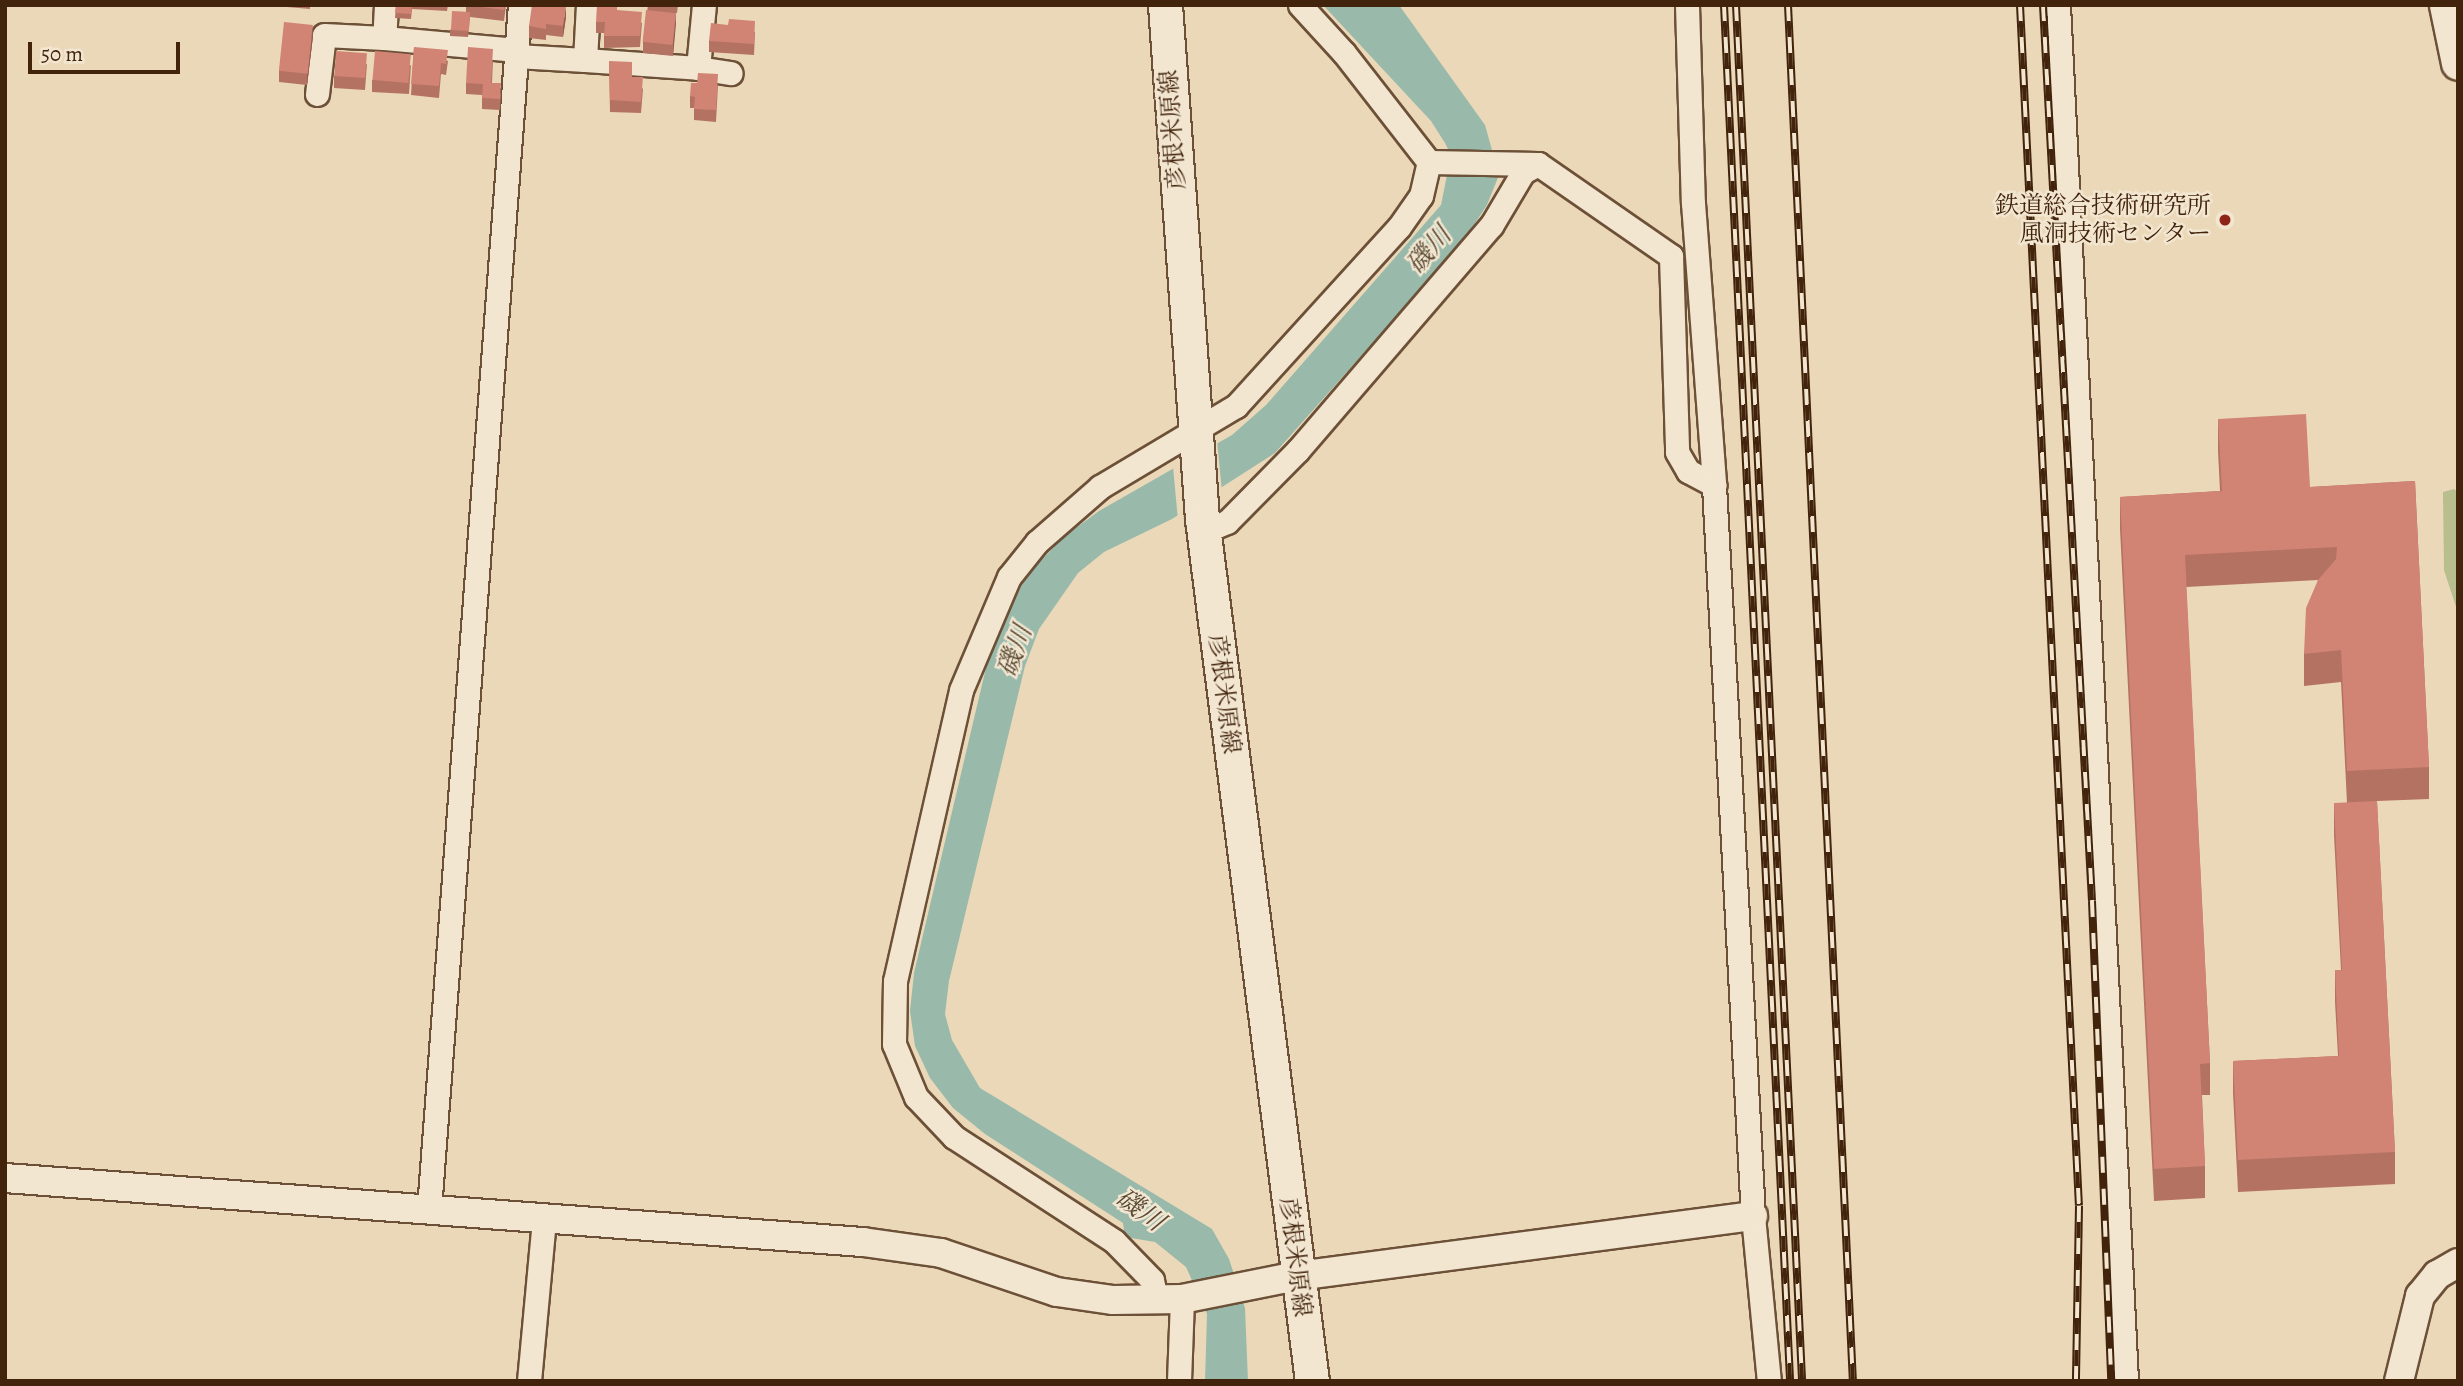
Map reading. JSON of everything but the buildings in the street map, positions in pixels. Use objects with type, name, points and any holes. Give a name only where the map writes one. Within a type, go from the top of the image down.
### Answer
[{"type":"main road","name":"彦根米原線","points":[[1165,5],[1202,525],[1312,1381]]},
{"type":"main road","points":[[2446,5],[2458,63]]},
{"type":"street","points":[[384,38],[386,5]]},
{"type":"street","points":[[429,1209],[520,5]]},
{"type":"street","points":[[585,60],[588,5]]},
{"type":"street","points":[[698,68],[704,5]]},
{"type":"street","points":[[1300,5],[1345,53],[1434,162]]},
{"type":"street","points":[[1686,5],[1693,203],[1714,485],[1753,1216],[1769,1381]]},
{"type":"street","points":[[2059,5],[2126,1381]]},
{"type":"street","points":[[317,94],[324,35],[384,38],[731,73]]},
{"type":"street","points":[[1179,1381],[1175,1298],[1152,1280],[1114,1241],[954,1138],[916,1097],[894,1044],[895,981],[961,690],[1009,577],[1037,542],[1100,487],[1194,439],[1236,406],[1399,228],[1421,196],[1434,162]]},
{"type":"street","points":[[1434,162],[1530,163],[1671,256],[1677,452],[1688,471],[1714,485]]},
{"type":"street","points":[[1202,525],[1227,522],[1298,450],[1491,226],[1530,163]]},
{"type":"street","points":[[5,1178],[863,1242],[941,1253],[1057,1292],[1113,1300],[1175,1298],[1297,1276],[1753,1216]]},
{"type":"street","points":[[529,1381],[544,1218]]},
{"type":"street","points":[[2399,1381],[2420,1296],[2437,1275],[2458,1263]]},
{"type":"green space","points":[[2454,489],[2458,492],[2458,613],[2444,570],[2443,492]]},
{"type":"water","name":"磯川","points":[[1323,5],[1399,5],[1485,125],[1499,175],[1487,205],[1464,240],[1275,453],[1172,519],[1104,552],[1078,573],[1039,629],[1025,666],[949,981],[945,1014],[952,1040],[980,1088],[1212,1229],[1229,1259],[1245,1308],[1248,1381],[1205,1381],[1207,1314],[1186,1267],[1155,1242],[1125,1237],[1123,1223],[985,1134],[953,1108],[930,1078],[915,1046],[910,1011],[914,973],[989,655],[1006,610],[1032,569],[1065,536],[1099,511],[1232,435],[1266,405],[1441,205],[1451,155],[1445,143],[1431,121]]},
{"type":"pier","points":[[1217,440],[1222,492],[1178,520],[1173,467]]},
{"type":"railway","points":[[1724,5],[1790,1381]]},
{"type":"railway","points":[[1736,5],[1802,1381]]},
{"type":"railway","points":[[1788,5],[1853,1381]]},
{"type":"railway","points":[[2020,5],[2079,1206],[2076,1381]]},
{"type":"railway","points":[[2043,5],[2092,901],[2111,1381]]},
{"type":"place","name":"鉄道総合技術研究所 風洞技術センター","points":[[2225,220]]}]
